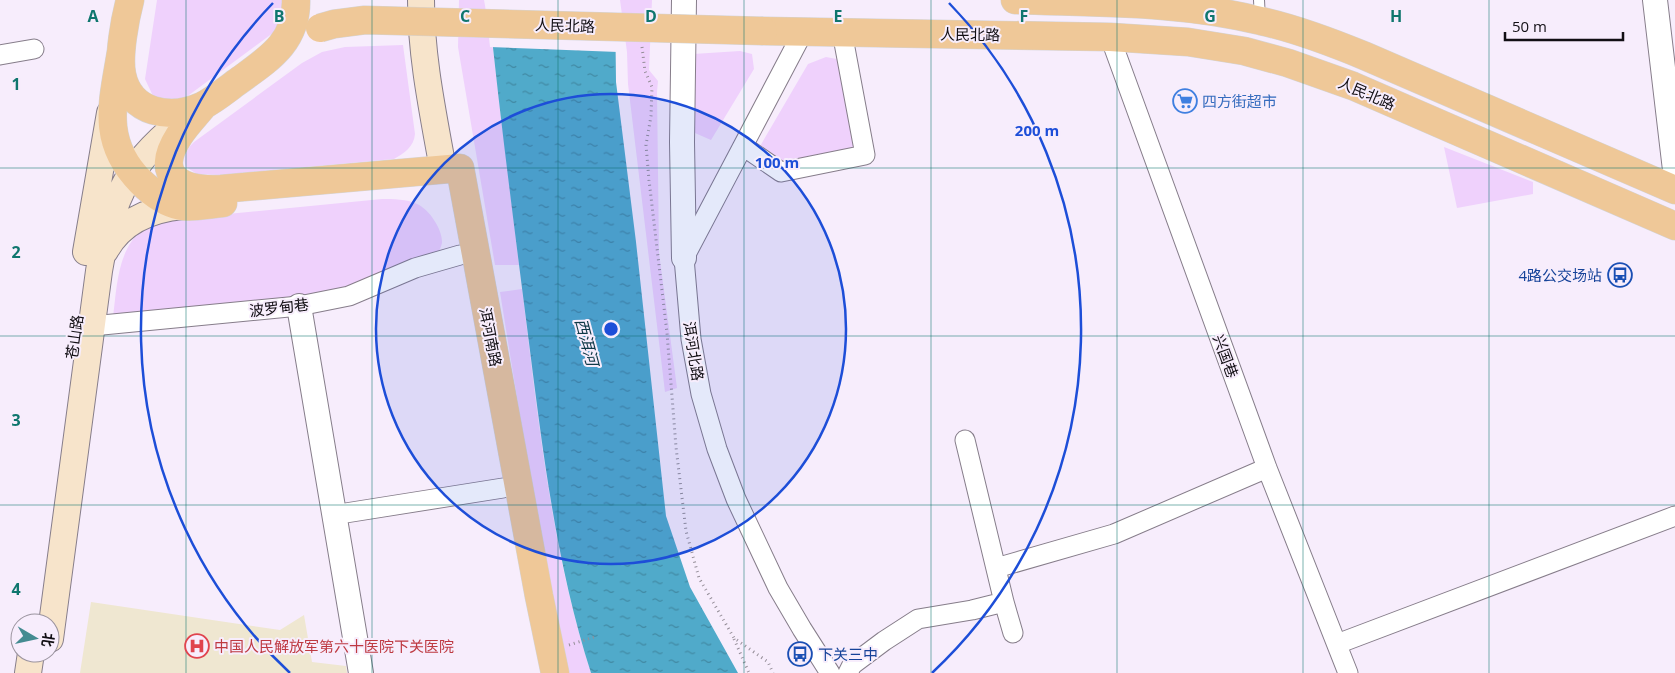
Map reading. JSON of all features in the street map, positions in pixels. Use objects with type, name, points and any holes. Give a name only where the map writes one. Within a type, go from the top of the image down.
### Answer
[{"type":"main road","points":[[99,271],[103,247],[114,207],[132,171],[142,157],[160,139],[270,58],[280,48],[290,32],[295,14],[296,0]]},
{"type":"main road","name":"洱河南路","points":[[421,0],[422,39],[426,72],[453,176],[556,673]]},
{"type":"main road","name":"洱河南路","points":[[437,0],[439,45],[460,255],[538,673]]},
{"type":"main road","points":[[1015,0],[1161,6],[1207,11],[1260,10],[1313,36],[1365,56],[1675,190]]},
{"type":"main road","points":[[129,2],[121,68],[124,82],[130,93],[143,105],[154,110],[172,114],[183,113],[204,105]]},
{"type":"main road","name":"人民北路","points":[[270,58],[320,28],[365,20],[803,32],[1110,36],[1166,40],[1216,46],[1258,54],[1303,68],[1372,94],[1675,226]]},
{"type":"main road","name":"苍山路","points":[[36,613],[84,260],[122,52]]},
{"type":"main road","points":[[112,105],[112,121],[116,143],[132,171],[153,192],[169,202],[183,206]]},
{"type":"main road","points":[[204,105],[179,135],[170,159],[172,175],[179,183],[190,188],[204,190],[453,176]]},
{"type":"main road","points":[[99,271],[108,245],[115,236],[139,217],[153,212],[183,206],[453,176]]},
{"type":"main road","name":"苍山路","points":[[53,613],[99,271]]},
{"type":"street","name":"洱河北路","points":[[684,0],[682,142],[684,258],[691,339],[701,394],[717,449],[736,500],[778,588],[830,673]]},
{"type":"street","points":[[1655,0],[1675,170]]},
{"type":"street","points":[[684,258],[803,32]]},
{"type":"street","points":[[743,146],[781,172],[865,155],[842,32]]},
{"type":"street","name":"兴国巷","points":[[1110,36],[1267,468],[1348,673]]},
{"type":"street","points":[[0,55],[34,49]]},
{"type":"street","name":"波罗甸巷","points":[[92,326],[299,306],[349,296],[415,268],[460,255]]},
{"type":"street","points":[[299,306],[361,673]]},
{"type":"street","points":[[965,440],[1013,633]]},
{"type":"street","points":[[996,568],[1114,534],[1267,468]]},
{"type":"street","points":[[333,515],[503,488]]},
{"type":"street","points":[[1337,644],[1675,516]]},
{"type":"street","points":[[848,673],[852,665],[918,619],[972,610],[1004,602]]},
{"type":"path","points":[[643,52],[644,71],[652,86],[646,145],[648,180],[686,531],[699,578],[734,638],[750,673]]},
{"type":"path","points":[[563,646],[594,637]]},
{"type":"path","points":[[734,638],[768,662],[773,673]]},
{"type":"shaded area","points":[[157,0],[287,0],[277,30],[189,95],[179,100],[171,101],[153,96],[145,79]]},
{"type":"shaded area","points":[[459,0],[484,0],[493,49],[519,265],[495,265],[458,47]]},
{"type":"shaded area","points":[[620,0],[652,0],[649,70],[658,81],[659,253],[677,388],[665,392],[628,84],[627,52]]},
{"type":"shaded area","points":[[403,45],[415,134],[411,146],[394,159],[219,175],[197,174],[186,167],[186,153],[194,142],[302,63],[322,52],[345,47]]},
{"type":"shaded area","points":[[740,51],[752,54],[754,69],[711,140],[695,133],[693,54]]},
{"type":"shaded area","points":[[826,57],[842,60],[862,152],[795,167],[759,148],[808,64]]},
{"type":"shaded area","points":[[1444,147],[1533,182],[1533,194],[1457,208]]},
{"type":"shaded area","points":[[382,199],[409,201],[426,210],[438,226],[442,238],[438,254],[358,286],[303,299],[113,317],[117,282],[123,258],[134,238],[148,226],[165,220]]},
{"type":"shaded area","points":[[522,289],[540,434],[556,531],[577,626],[591,673],[565,673],[531,485],[500,292]]},
{"type":"shaded area","name":"中国人民解放军第六十医院下关医院","points":[[91,602],[280,630],[304,615],[312,662],[346,666],[347,673],[80,673]]},
{"type":"water","name":"西洱河","points":[[488,0],[615,0],[616,82],[636,242],[666,516],[690,587],[738,673],[591,673],[568,588],[544,458],[506,164]]},
{"type":"pier","points":[[485,0],[618,0],[618,52],[490,47]]},
{"type":"place","name":"四方街超市","points":[[1185,101]]},
{"type":"place","name":"4路公交场站","points":[[1620,275]]},
{"type":"place","name":"中国人民解放军第六十医院下关医院","points":[[197,646]]},
{"type":"place","name":"下关三中","points":[[800,654]]}]
